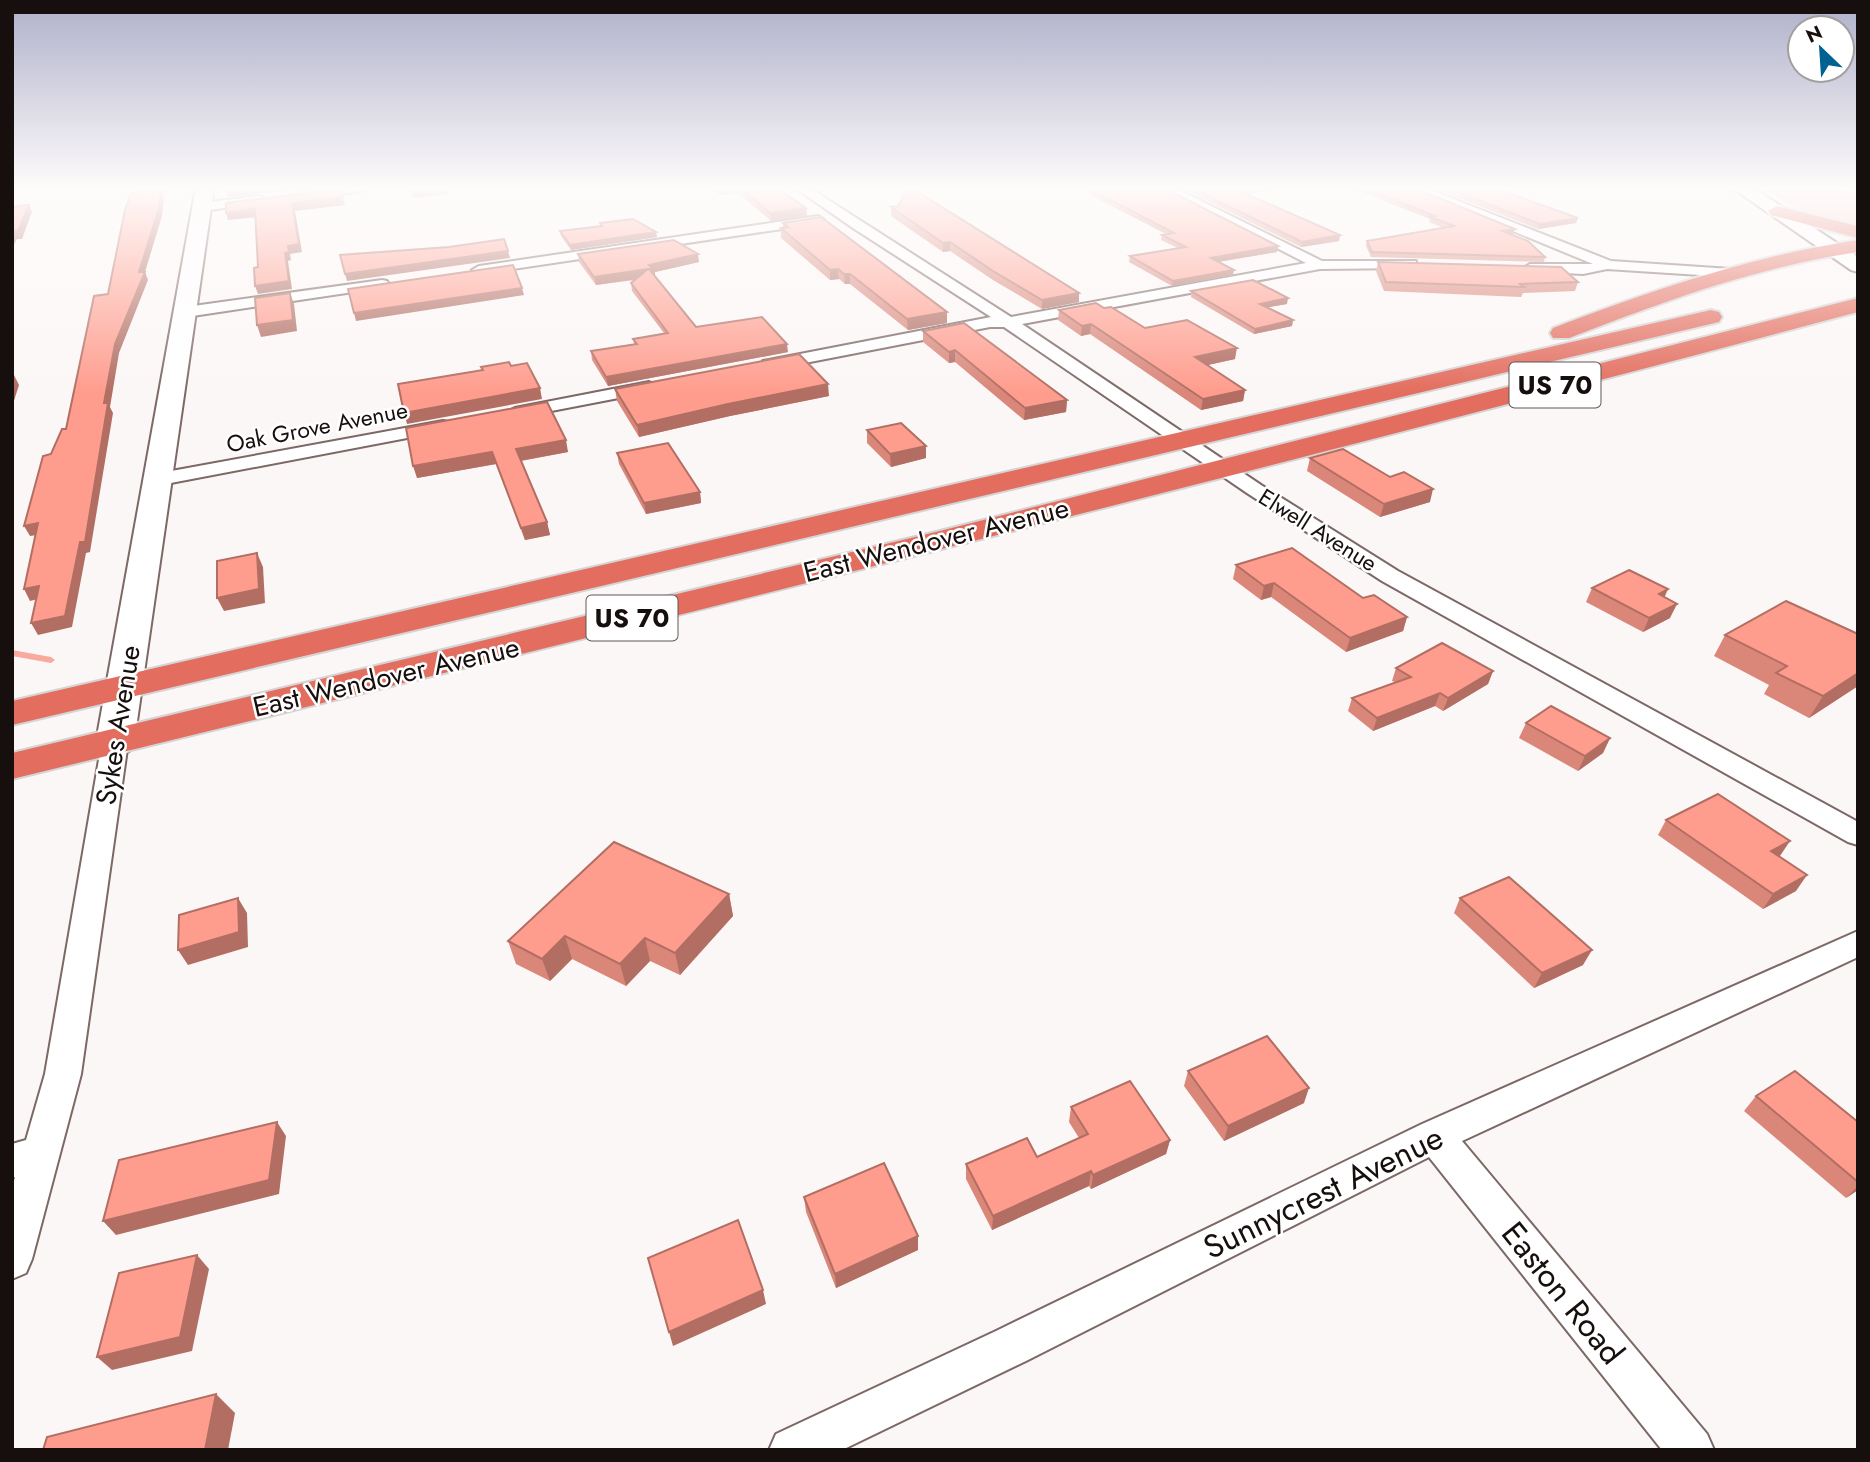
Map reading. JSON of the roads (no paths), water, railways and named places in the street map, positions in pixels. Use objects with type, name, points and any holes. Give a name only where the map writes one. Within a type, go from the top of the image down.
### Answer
[{"type":"highway","points":[[1364,400],[1542,340],[1640,302],[1731,273],[1805,255]]},
{"type":"highway","name":"East Wendover Avenue","points":[[12,766],[660,611],[1480,405],[1855,275]]},
{"type":"highway","name":"East Wendover Avenue","points":[[12,713],[1364,400],[1739,310]]},
{"type":"street","name":"Sykes Avenue","points":[[12,1259],[27,1156],[63,1074],[155,480],[186,312],[192,255]]},
{"type":"street","points":[[468,272],[580,255]]},
{"type":"street","name":"Elwell Avenue","points":[[903,255],[1008,322],[1222,468],[1391,576],[1858,835]]},
{"type":"street","points":[[1300,255],[1320,265]]},
{"type":"street","points":[[1583,255],[1607,265]]},
{"type":"street","points":[[1838,255],[1855,275]]},
{"type":"street","points":[[758,367],[990,322],[1008,322],[1320,265],[1423,265]]},
{"type":"street","points":[[1517,268],[1583,270],[1607,265],[1731,273]]},
{"type":"street","points":[[186,312],[401,281]]},
{"type":"street","points":[[498,416],[662,385]]},
{"type":"street","name":"Oak Grove Avenue","points":[[155,480],[457,424]]},
{"type":"street","name":"Sunnycrest Avenue","points":[[792,1450],[1011,1346],[1435,1136],[1858,943]]},
{"type":"street","name":"Easton Road","points":[[1435,1136],[1691,1450]]},
{"type":"waterway","points":[[12,653],[51,660]]}]
